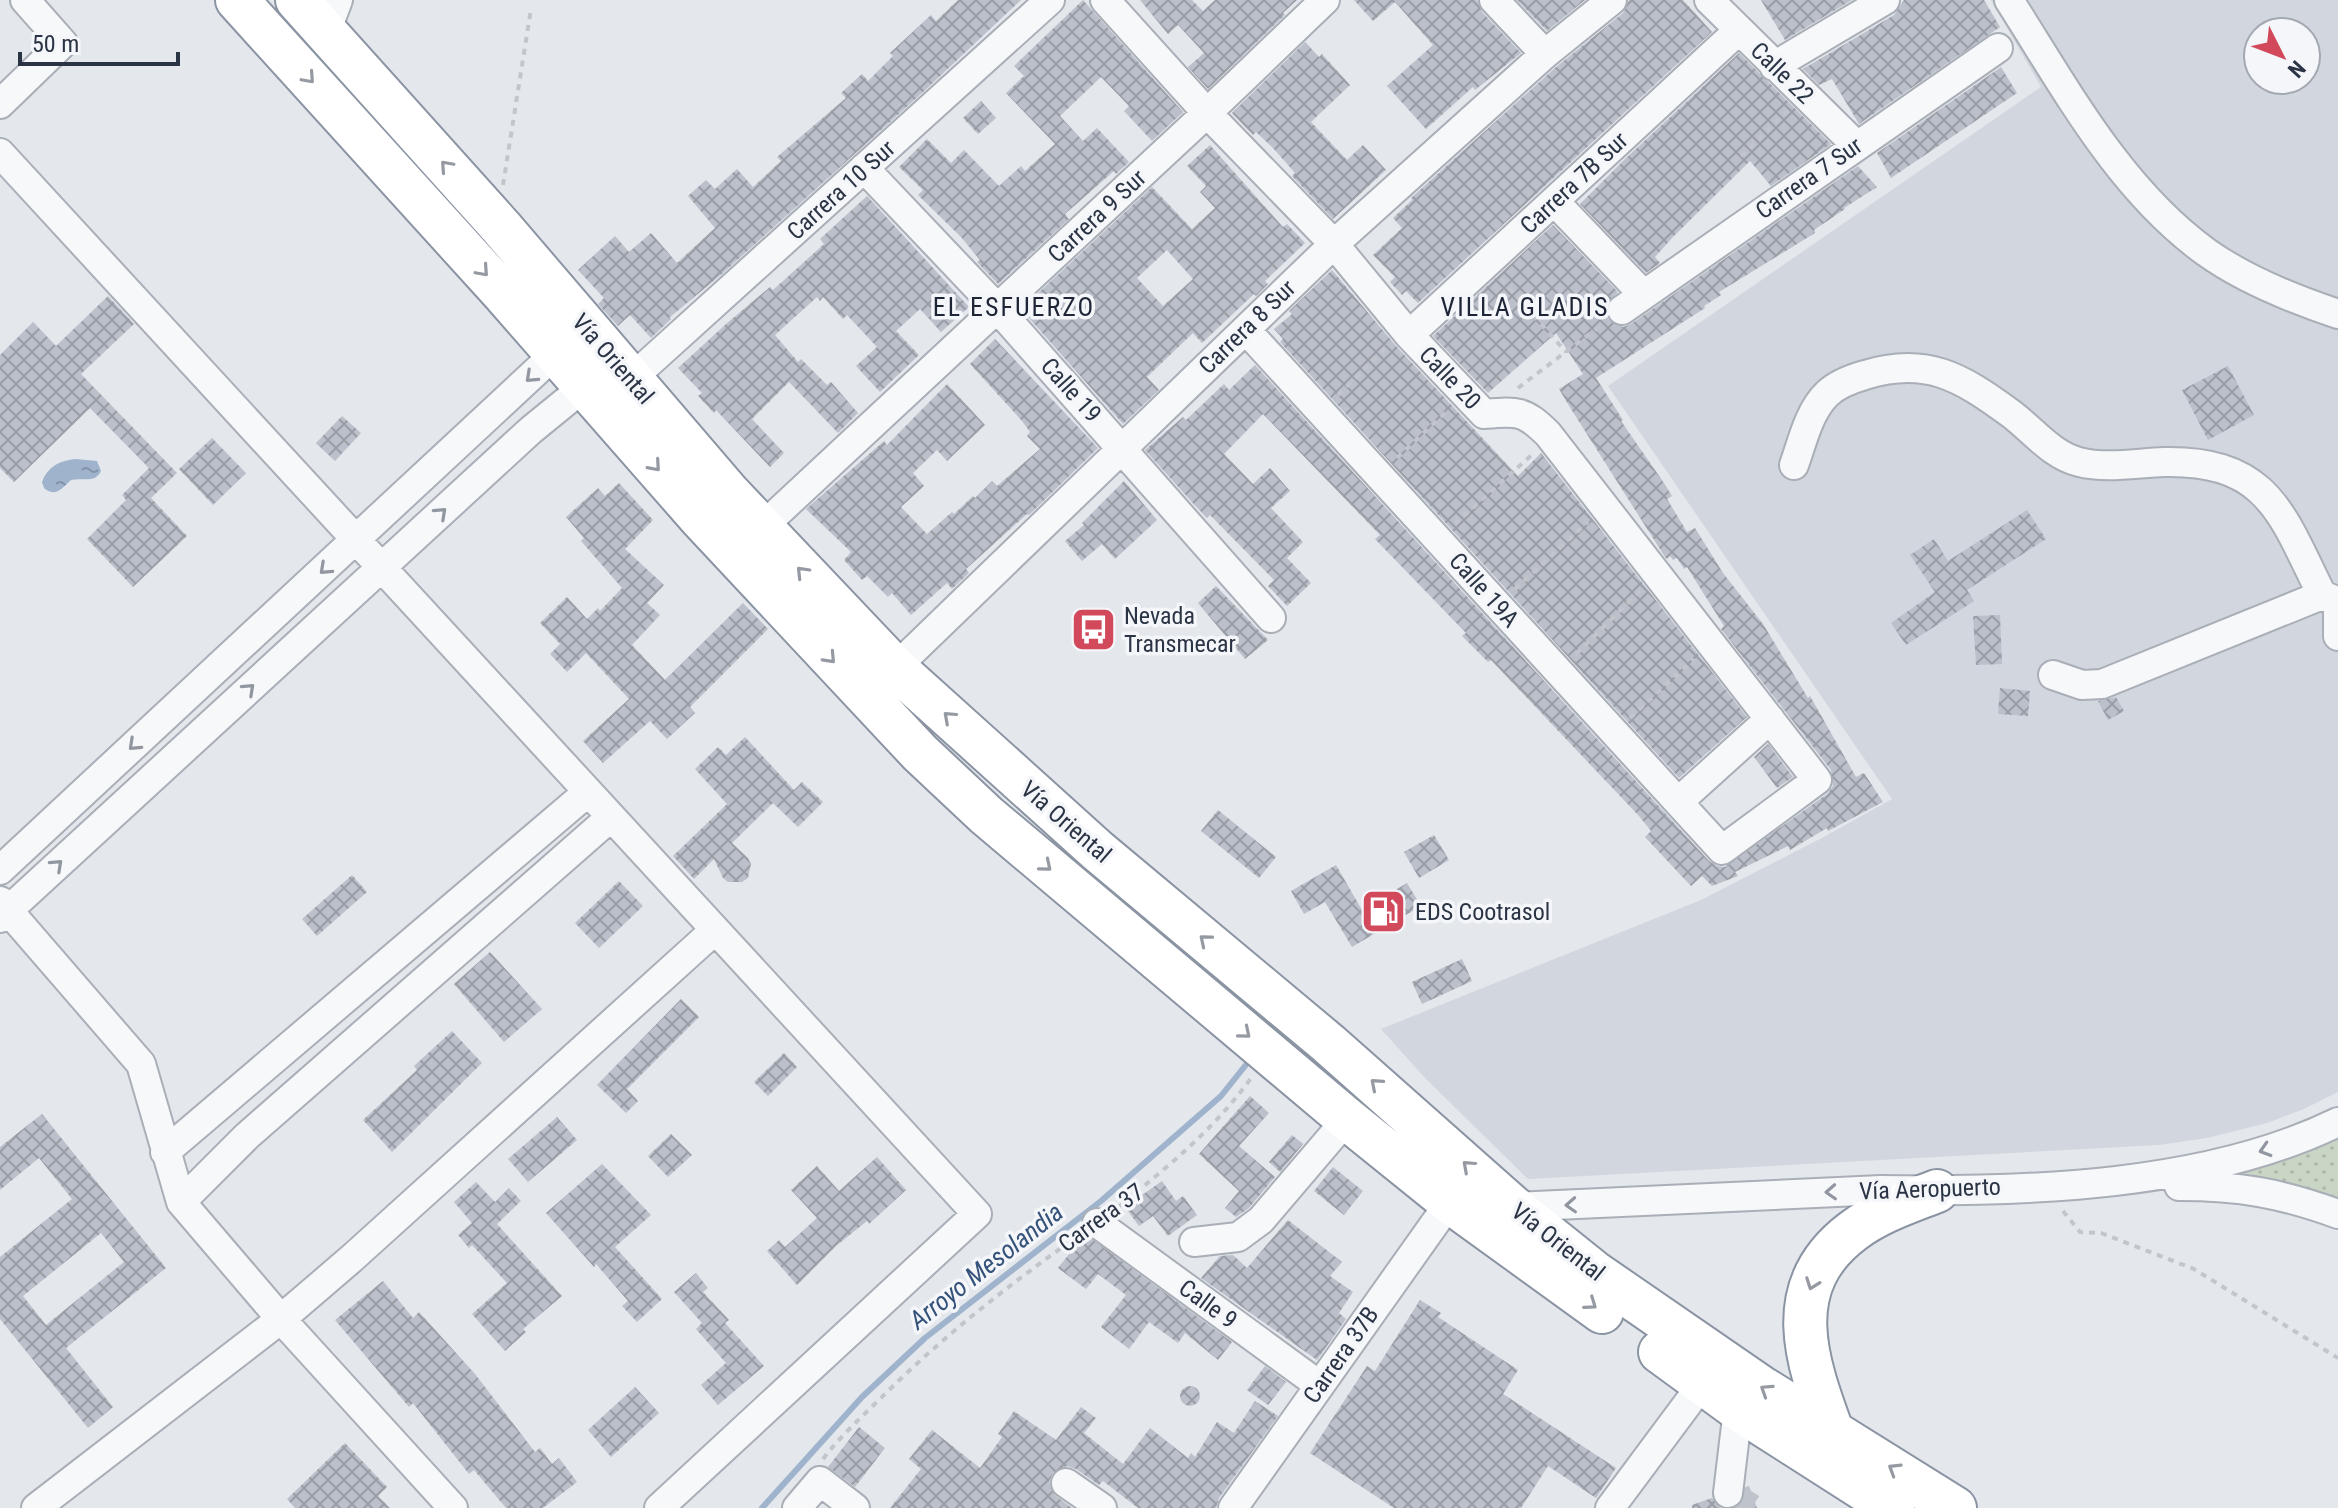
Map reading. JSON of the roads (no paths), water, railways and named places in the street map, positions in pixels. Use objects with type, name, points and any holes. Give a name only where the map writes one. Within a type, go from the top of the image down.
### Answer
[{"type":"highway","name":"Vía Oriental","points":[[237,0],[556,353],[701,519],[920,753],[986,815],[1450,1202],[1738,1409],[1891,1508]]},
{"type":"highway","name":"Vía Oriental","points":[[297,0],[332,16],[501,227],[631,379],[761,528],[895,668],[1098,851],[1329,1044],[1513,1207],[1594,1272],[1761,1387],[1955,1508]]},
{"type":"highway","points":[[1850,1480],[1815,1384],[1804,1337],[1804,1314],[1817,1270],[1833,1249],[1854,1231],[1878,1216],[1937,1191]]},
{"type":"street","points":[[0,104],[63,43],[25,0]]},
{"type":"street","name":"Carrera 10 Sur","points":[[631,379],[1050,0]]},
{"type":"street","name":"Calle 20","points":[[1105,0],[1207,113],[1334,244],[1406,332],[1475,404],[1520,412],[1536,421],[1551,437],[1817,780],[1722,850]]},
{"type":"street","name":"Carrera 9 Sur","points":[[761,528],[1325,0]]},
{"type":"street","points":[[1494,0],[1545,54]]},
{"type":"street","name":"Carrera 8 Sur","points":[[895,668],[1334,244],[1545,54],[1612,0]]},
{"type":"street","name":"Calle 22","points":[[1709,0],[1856,145]]},
{"type":"street","points":[[1774,66],[1885,0]]},
{"type":"street","points":[[2009,0],[2119,167],[2179,231],[2209,254],[2271,289],[2338,314]]},
{"type":"street","name":"Carrera 7B Sur","points":[[1406,332],[1487,263],[1739,30]]},
{"type":"street","name":"Carrera 7 Sur","points":[[1554,201],[1633,302],[1998,48]]},
{"type":"street","points":[[0,153],[977,1214],[659,1508]]},
{"type":"street","name":"Calle 19","points":[[864,168],[997,308],[1271,618]]},
{"type":"street","name":"Calle 19A","points":[[1246,330],[1722,850]]},
{"type":"street","points":[[0,870],[556,353]]},
{"type":"street","points":[[1794,465],[1818,406],[1826,395],[1851,379],[1879,370],[1918,366],[1941,372],[2011,414],[2064,456],[2079,462],[2108,466],[2191,462],[2235,475],[2253,484],[2269,497],[2281,513],[2333,600],[2338,636]]},
{"type":"street","points":[[453,1508],[281,1319],[181,1202],[141,1064],[2,910],[531,430],[585,386]]},
{"type":"street","points":[[2053,675],[2082,685],[2102,684],[2333,600]]},
{"type":"street","points":[[1678,802],[1770,719]]},
{"type":"street","points":[[165,1152],[588,792]]},
{"type":"street","points":[[181,1202],[247,1136],[611,817]]},
{"type":"street","points":[[36,1508],[281,1319],[715,930]]},
{"type":"street","points":[[1194,1242],[1238,1237],[1261,1220],[1347,1119]]},
{"type":"street","name":"Vía Aeropuerto","points":[[1513,1207],[1866,1190],[1937,1191],[2094,1183],[2201,1169],[2284,1145],[2338,1122]]},
{"type":"street","points":[[2094,1183],[2226,1186],[2290,1196],[2338,1214]]},
{"type":"street","name":"Carrera 37B","points":[[1233,1508],[1450,1202]]},
{"type":"street","name":"Calle 9","points":[[1097,1223],[1319,1385]]},
{"type":"street","points":[[1610,1508],[1703,1383]]},
{"type":"street","points":[[1728,1493],[1738,1409]]},
{"type":"street","points":[[797,1508],[820,1481],[855,1508]]},
{"type":"street","points":[[1066,1483],[1102,1508]]},
{"type":"water","points":[[76,459],[97,461],[101,471],[92,479],[71,480],[55,492],[44,488],[42,482],[51,468]]},
{"type":"waterway","name":"Arroyo Mesolandia","points":[[762,1508],[862,1397],[925,1338],[1101,1201],[1221,1096],[1245,1066]]},
{"type":"tunnel","points":[[1728,1493],[1752,1508]]},
{"type":"place","name":"Nevada Transmecar","points":[[1093,630]]},
{"type":"place","name":"EDS Cootrasol","points":[[1384,912]]},
{"type":"district","name":"EL ESFUERZO","points":[[1014,307]]},
{"type":"district","name":"VILLA GLADIS","points":[[1525,307]]}]
